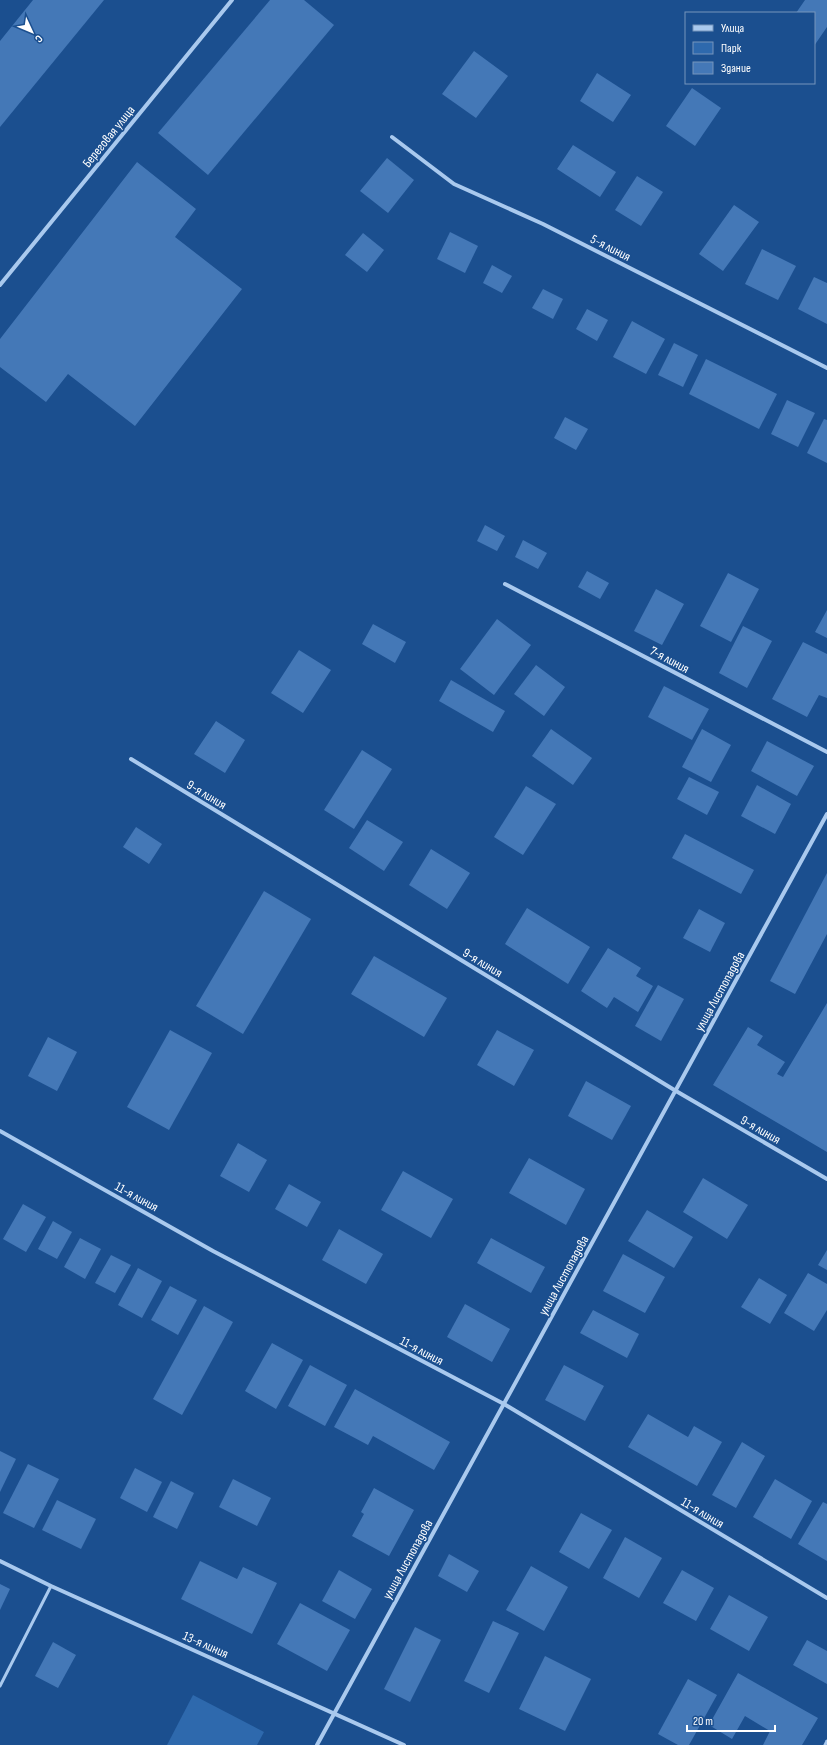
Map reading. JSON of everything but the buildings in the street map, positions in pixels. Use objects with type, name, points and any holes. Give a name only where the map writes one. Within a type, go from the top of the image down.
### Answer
[{"type":"street","name":"Береговая улица","points":[[0,285],[232,0]]},
{"type":"street","name":"5-я линия","points":[[392,137],[454,184],[543,224],[827,368]]},
{"type":"street","name":"7-я линия","points":[[505,584],[827,752]]},
{"type":"street","name":"9-я линия","points":[[131,759],[676,1091],[827,1179]]},
{"type":"street","name":"улица Листопадова","points":[[317,1745],[827,814]]},
{"type":"street","name":"11-я линия","points":[[0,1131],[213,1251],[504,1404],[827,1598]]},
{"type":"street","name":"13-я линия","points":[[0,1561],[404,1745]]},
{"type":"lane","points":[[0,1686],[52,1586]]},
{"type":"lane","points":[[825,1745],[827,1741]]},
{"type":"green space","points":[[193,1695],[264,1732],[257,1745],[167,1745]]}]
